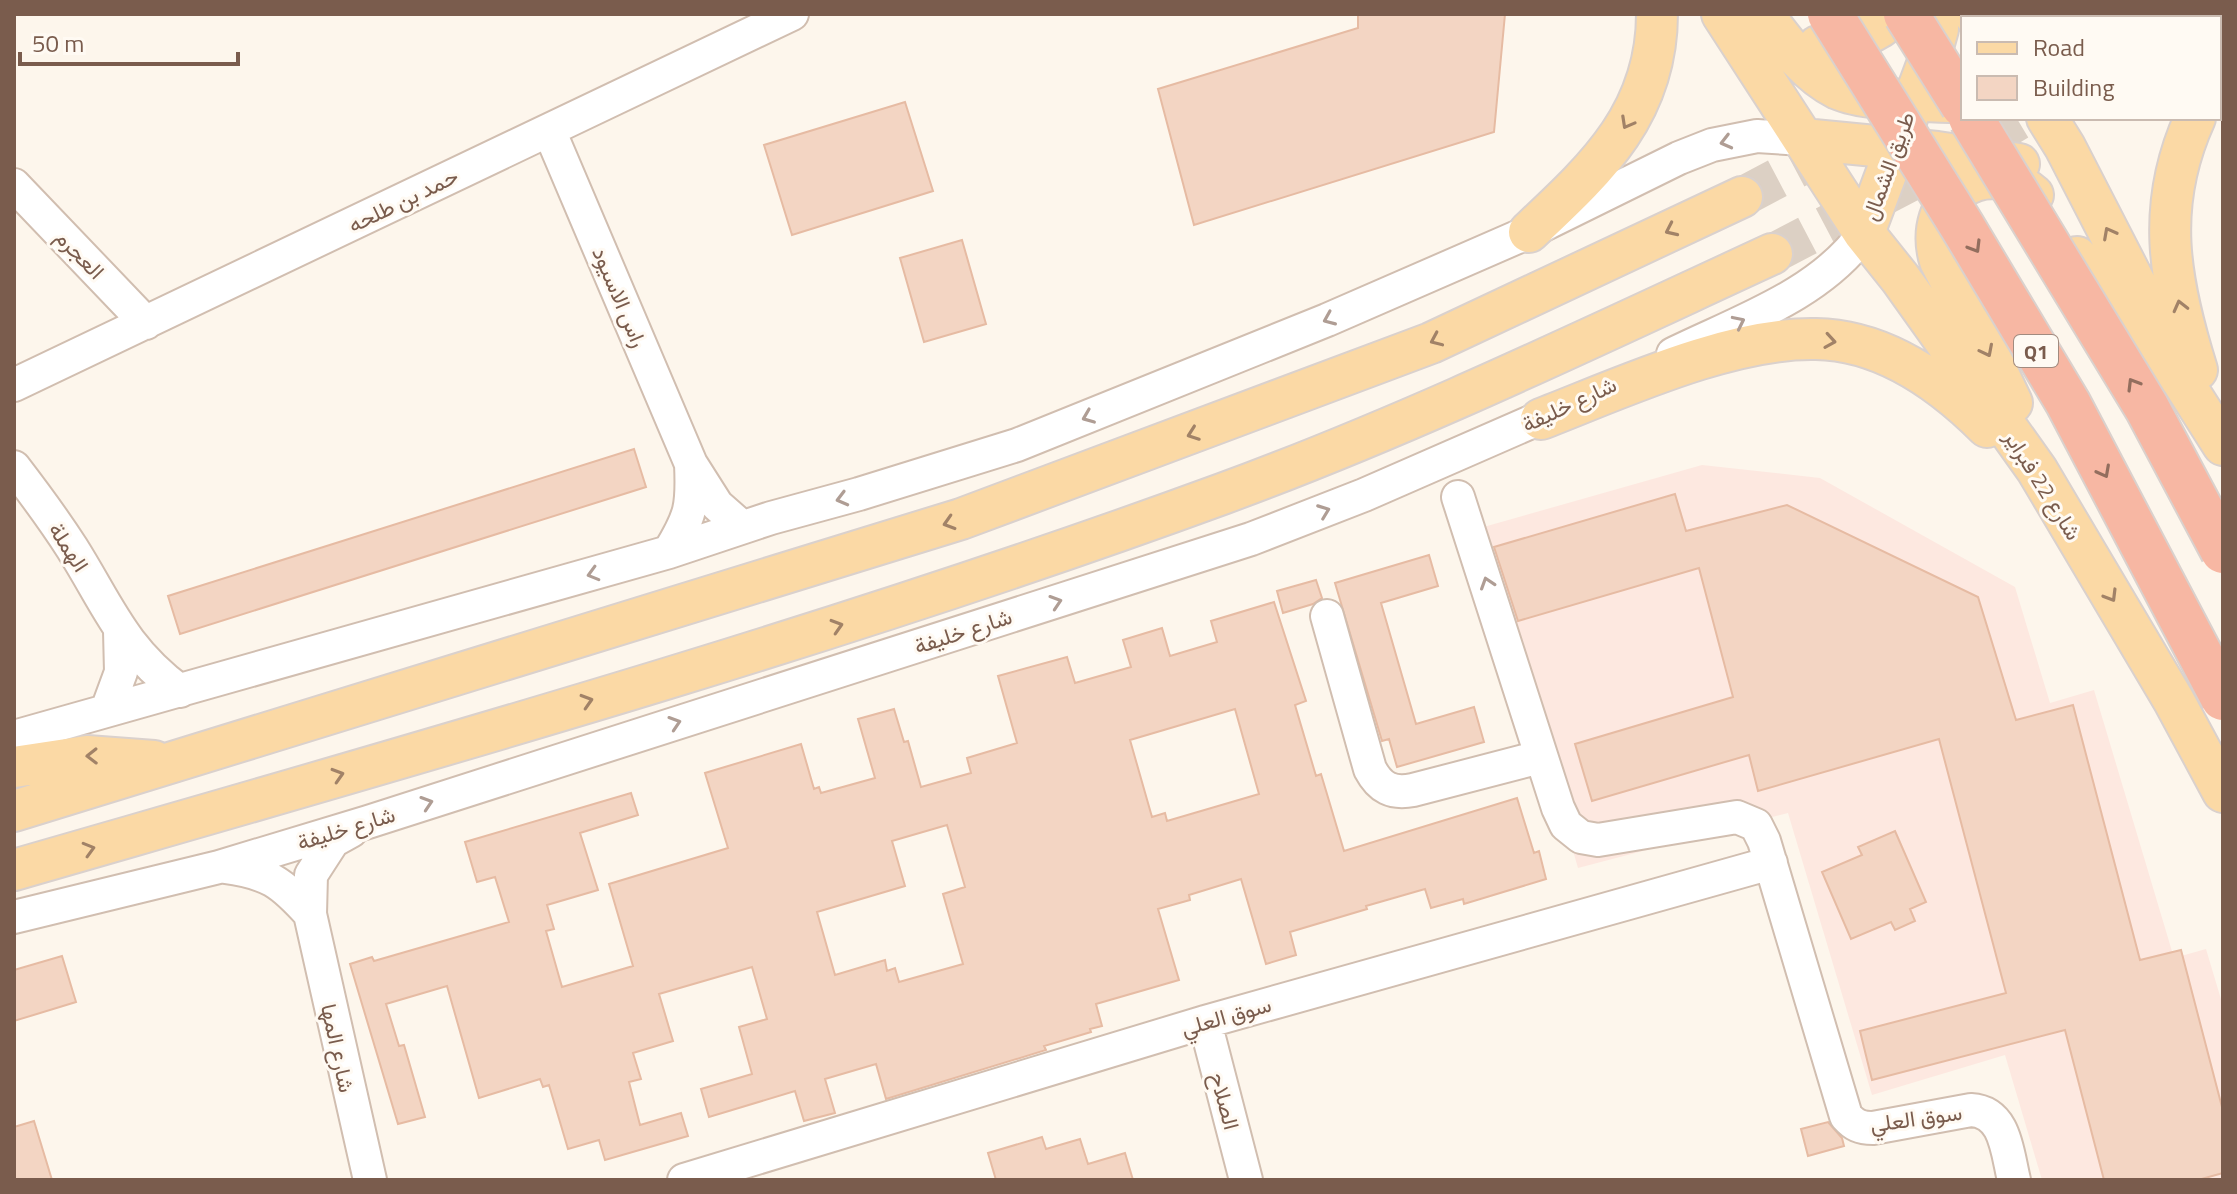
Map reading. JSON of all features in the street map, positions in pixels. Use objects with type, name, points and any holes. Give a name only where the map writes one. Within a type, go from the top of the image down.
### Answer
[{"type":"highway","name":"Q1","points":[[1830,14],[2068,403],[2223,698]]},
{"type":"highway","points":[[1906,14],[1961,98]]},
{"type":"highway","points":[[1974,120],[2147,408],[2223,551]]},
{"type":"main road","points":[[1529,232],[1589,175],[1617,141],[1639,101],[1653,50],[1657,14]]},
{"type":"main road","name":"شارع 22 فبراير","points":[[1722,14],[1864,233],[1906,286],[2037,470],[2174,701],[2223,792]]},
{"type":"main road","points":[[1774,29],[1813,47],[1844,42],[1885,25],[1896,14]]},
{"type":"main road","name":"طريق الشمال","points":[[1864,233],[1882,191],[1938,29],[1938,14]]},
{"type":"main road","name":"طريق الشمال","points":[[1774,29],[1820,78],[1841,90],[1913,99],[1961,101]]},
{"type":"main road","points":[[1906,286],[1937,152],[1961,105]]},
{"type":"main road","points":[[2048,120],[2135,283],[2181,379],[2220,440]]},
{"type":"main road","points":[[2194,120],[2180,154],[2172,186],[2169,225],[2171,264],[2191,350],[2220,440]]},
{"type":"main road","points":[[1803,139],[1937,152],[2022,165],[2044,172],[2089,195]]},
{"type":"main road","points":[[2037,470],[2004,383],[1935,246],[1939,215],[1958,190],[1987,179],[2018,184],[2031,193],[2123,321],[2181,379]]},
{"type":"main road","points":[[14,811],[961,519],[1431,343],[1742,197]]},
{"type":"main road","name":"شارع خليفة","points":[[14,870],[873,616],[1195,503],[1456,399],[1772,254]]},
{"type":"main road","points":[[1541,419],[1659,374],[1752,345],[1819,338],[1863,347],[1934,380],[1969,410],[2021,462],[2071,529]]},
{"type":"main road","points":[[14,767],[87,756],[131,757],[170,764]]},
{"type":"street","name":"حمد بن طلحه","points":[[14,385],[792,14]]},
{"type":"street","name":"راس الاسيود","points":[[549,130],[691,464],[717,505],[742,527]]},
{"type":"street","points":[[14,737],[669,552],[742,527],[1017,445],[1245,355],[1529,232],[1679,158],[1712,145],[1757,136],[1803,139]]},
{"type":"street","name":"العجرم","points":[[14,185],[146,323]]},
{"type":"street","name":"شارع خليفة","points":[[14,917],[219,867],[368,822],[1251,539],[1364,495],[1541,419],[1785,300],[1832,269],[1850,253],[1864,233]]},
{"type":"street","name":"راس الاسيود","points":[[669,552],[687,522],[692,499],[691,464]]},
{"type":"street","name":"الهملة","points":[[14,467],[72,548],[120,631],[148,664],[180,691]]},
{"type":"street","name":"سوق العلي","points":[[1458,497],[1512,657],[1540,757],[1566,825],[1581,837],[1598,840],[1737,817],[1756,825],[1771,863],[1846,1116],[1853,1124],[1873,1128],[1971,1110],[1982,1111],[1999,1123],[2014,1180]]},
{"type":"street","points":[[1327,616],[1370,769],[1376,781],[1387,789],[1400,792],[1413,790],[1540,757]]},
{"type":"street","name":"الهملة","points":[[107,710],[121,672],[120,631]]},
{"type":"street","name":"شارع المها","points":[[368,822],[333,841],[311,875],[310,914],[370,1180]]},
{"type":"street","name":"سوق العلي","points":[[684,1180],[1205,1022],[1771,863]]},
{"type":"street","points":[[219,867],[255,871],[286,888],[310,914]]},
{"type":"street","name":"الصلاح","points":[[1205,1022],[1246,1180]]},
{"type":"shaded area","points":[[1702,465],[1820,478],[2015,587],[2050,703],[2094,690],[2174,958],[2206,949],[2223,1006],[2223,1180],[2042,1180],[2005,1055],[1872,1095],[1788,813],[1578,868],[1480,528]]},
{"type":"building","points":[[1358,14],[1505,14],[1494,132],[1194,225],[1158,89],[1358,28]]},
{"type":"building","points":[[905,102],[933,191],[792,235],[764,145]]},
{"type":"building","points":[[962,240],[986,324],[924,342],[900,258]]},
{"type":"building","points":[[634,449],[646,487],[180,634],[168,596]]},
{"type":"building","points":[[1675,494],[1686,531],[1787,505],[1978,597],[2016,720],[2073,705],[2140,960],[2181,950],[2223,1111],[2223,1173],[2198,1180],[2104,1180],[2065,1030],[1872,1080],[1860,1031],[2006,993],[1939,739],[1758,791],[1749,755],[1592,801],[1575,744],[1733,697],[1699,568],[1518,621],[1494,547]]},
{"type":"building","points":[[1429,555],[1438,586],[1381,603],[1416,724],[1474,707],[1484,742],[1397,767],[1389,739],[1382,741],[1335,583]]},
{"type":"building","points":[[1316,580],[1322,598],[1283,613],[1277,591]]},
{"type":"building","points":[[1274,602],[1306,701],[1295,705],[1316,776],[1321,774],[1344,851],[1517,798],[1534,853],[1539,851],[1546,879],[1464,904],[1463,899],[1431,908],[1425,889],[1366,906],[1367,909],[1290,932],[1296,955],[1266,964],[1241,879],[1189,895],[1190,900],[1158,909],[1179,980],[1096,1004],[1102,1026],[1044,1046],[1046,1050],[886,1099],[876,1064],[825,1079],[835,1113],[804,1121],[795,1091],[709,1117],[701,1089],[752,1074],[739,1027],[767,1019],[752,967],[659,994],[673,1041],[633,1053],[641,1079],[629,1082],[640,1125],[681,1113],[688,1136],[605,1160],[599,1140],[568,1149],[549,1085],[543,1087],[540,1079],[479,1098],[447,986],[386,1004],[399,1046],[404,1045],[425,1117],[398,1124],[350,964],[372,957],[374,961],[509,922],[495,877],[477,882],[465,842],[631,793],[638,815],[580,833],[598,890],[547,905],[554,929],[546,931],[562,987],[633,966],[609,884],[728,848],[705,773],[801,744],[814,789],[819,787],[821,793],[875,778],[858,719],[894,709],[904,742],[908,741],[921,787],[971,773],[967,758],[1017,743],[998,676],[1067,657],[1075,683],[1131,667],[1123,640],[1162,628],[1170,656],[1217,642],[1211,621]],"holes":[[[1235,709],[1259,794],[1167,821],[1165,813],[1152,817],[1130,740]],[[947,825],[965,887],[943,894],[963,964],[899,982],[895,968],[887,971],[885,960],[835,975],[817,912],[905,886],[892,841]]]},
{"type":"building","points":[[1895,831],[1926,902],[1910,909],[1915,921],[1895,930],[1891,922],[1851,939],[1822,872],[1862,855],[1858,847]]},
{"type":"building","points":[[62,956],[76,1002],[14,1021],[14,970]]},
{"type":"building","points":[[34,1121],[52,1180],[14,1180],[14,1127]]},
{"type":"building","points":[[1828,1122],[1842,1138],[1844,1146],[1808,1156],[1801,1129]]},
{"type":"building","points":[[1042,1137],[1046,1149],[1080,1139],[1088,1164],[1125,1153],[1133,1180],[996,1180],[988,1153]]},
{"type":"tunnel","points":[[2068,16],[2072,14]]},
{"type":"tunnel","points":[[1772,254],[1957,157],[2019,120]]},
{"type":"tunnel","points":[[1742,197],[1844,143]]}]
